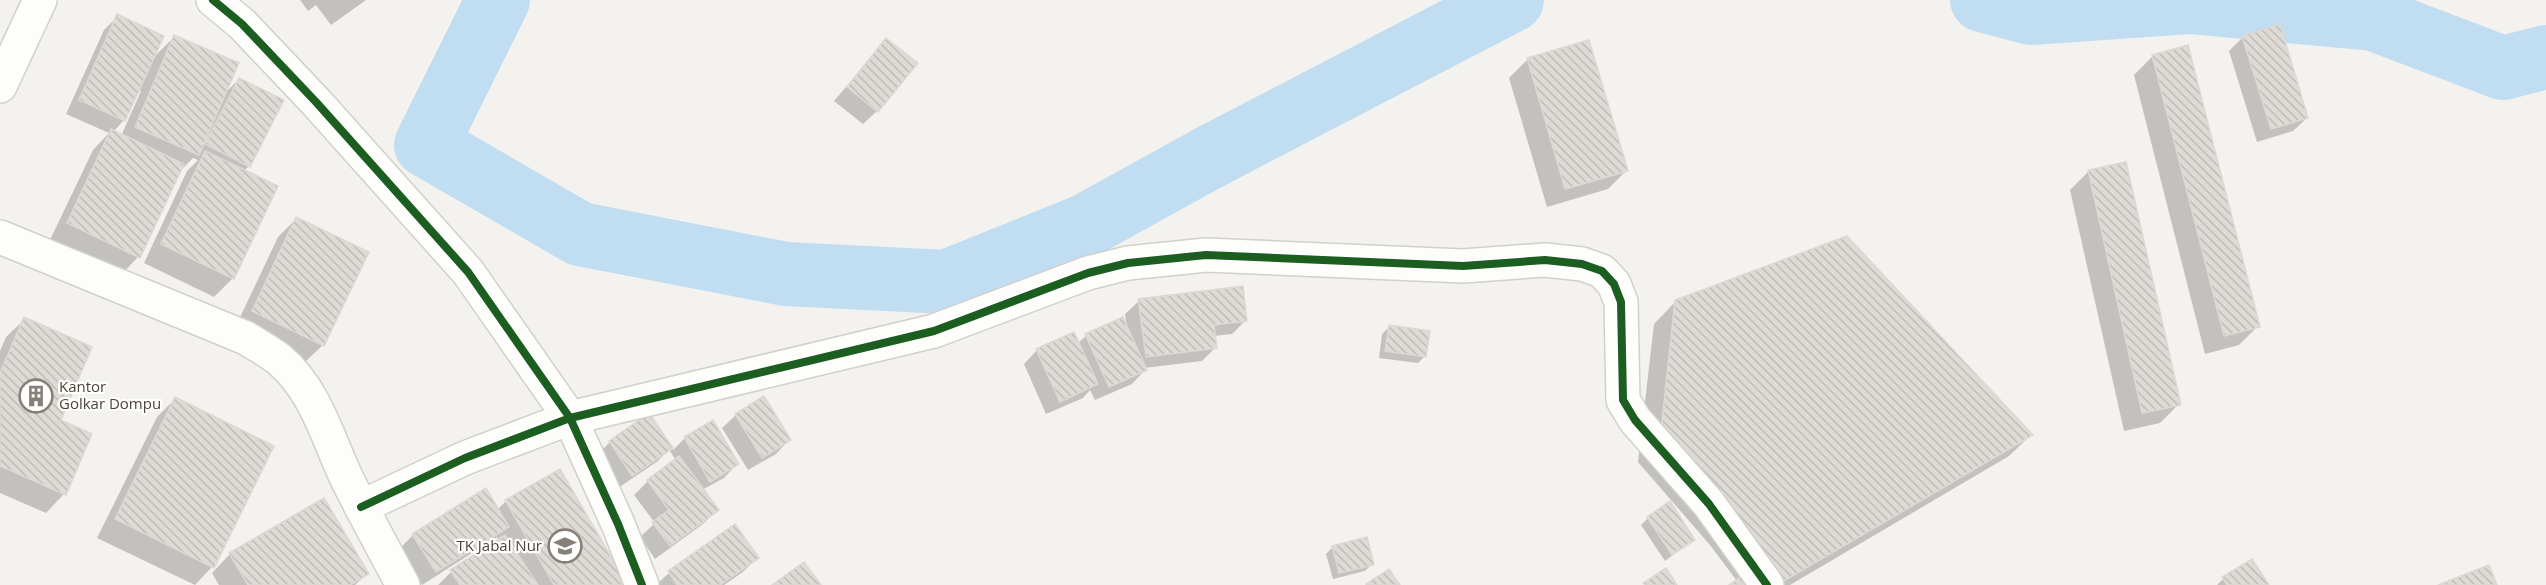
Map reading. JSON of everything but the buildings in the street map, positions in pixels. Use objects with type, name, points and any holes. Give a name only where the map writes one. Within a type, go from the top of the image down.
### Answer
[{"type":"street","points":[[0,86],[40,0]]},
{"type":"street","points":[[213,0],[242,24],[316,102],[468,272],[570,418],[618,524],[642,585]]},
{"type":"street","points":[[0,237],[246,338],[281,361],[306,391],[323,421],[336,456],[361,507],[404,585]]},
{"type":"street","points":[[361,507],[465,458],[570,418],[934,331],[1088,273],[1128,263],[1206,255],[1462,266],[1545,260],[1582,264],[1602,271],[1614,284],[1621,302],[1623,400],[1635,420],[1709,504],[1767,585]]},
{"type":"waterway","points":[[498,0],[426,145],[580,234],[786,274],[946,282],[1085,226],[1210,157],[1512,0]]},
{"type":"waterway","points":[[1982,0],[2031,13],[2189,2],[2374,19],[2503,68],[2546,57]]},
{"type":"cycle path","points":[[213,0],[242,24],[316,102],[468,272],[570,418],[618,524],[642,585]]},
{"type":"cycle path","points":[[361,507],[465,458],[570,418],[934,331],[1088,273],[1128,263],[1206,255],[1463,266],[1545,260],[1582,264],[1602,271],[1614,284],[1621,302],[1623,400],[1635,420],[1709,504],[1767,585]]},
{"type":"place","name":"Kantor Golkar Dompu","points":[[36,396]]},
{"type":"place","name":"TK Jabal Nur","points":[[565,546]]}]
